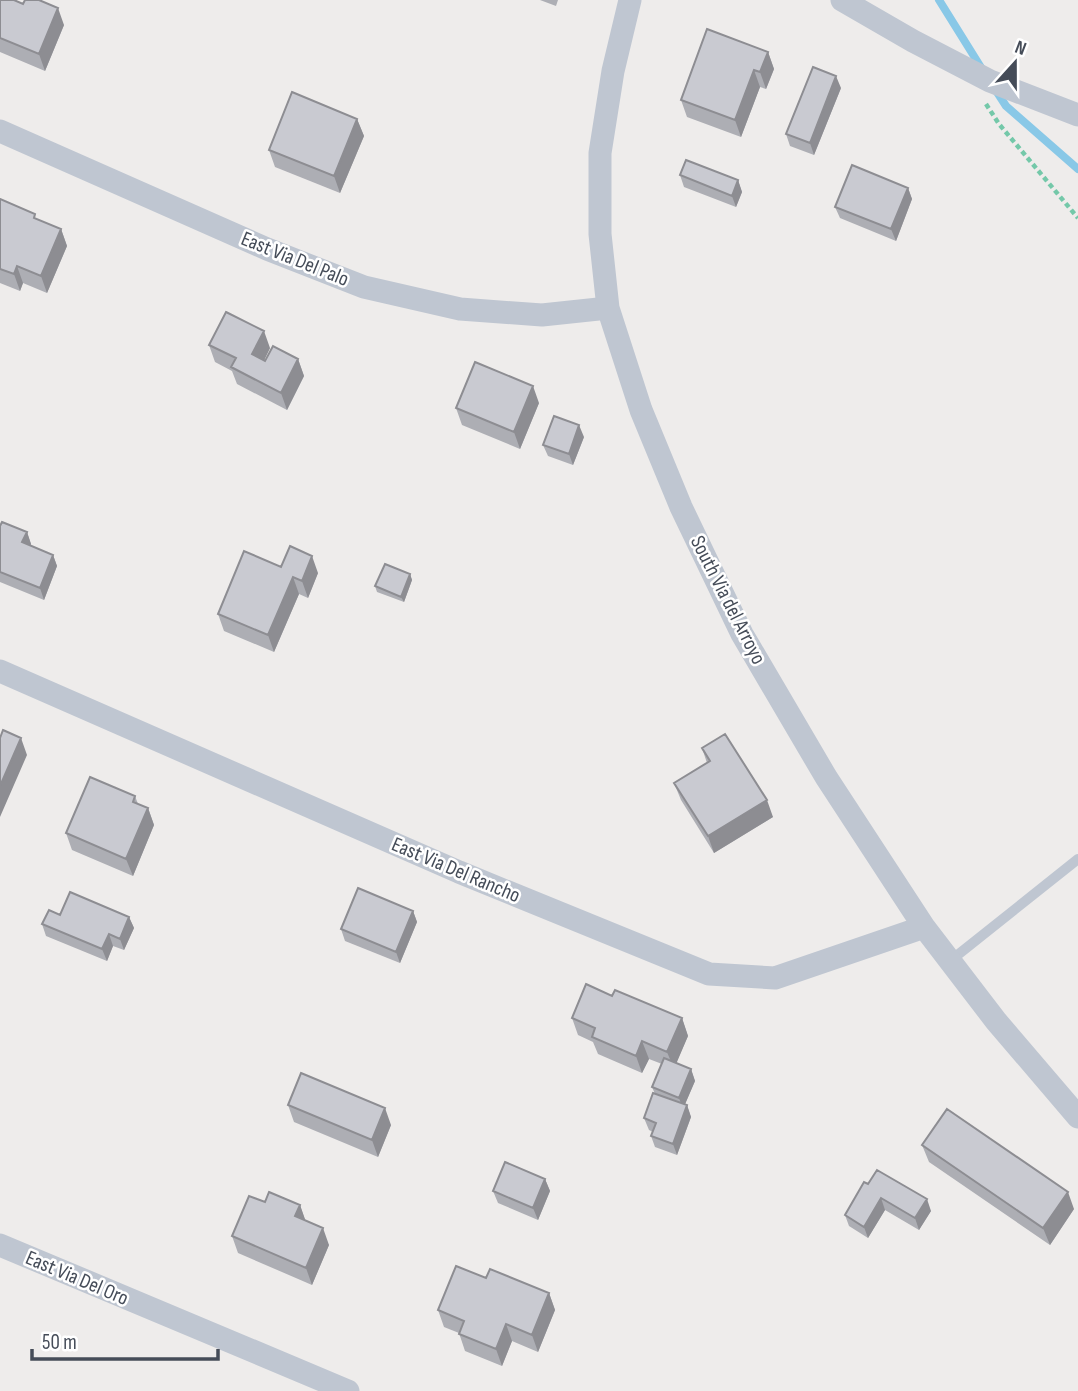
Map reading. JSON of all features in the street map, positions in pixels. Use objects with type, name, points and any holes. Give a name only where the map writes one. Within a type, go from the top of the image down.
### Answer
[{"type":"street","name":"South Via del Arroyo","points":[[630,0],[613,71],[600,153],[600,234],[608,308],[641,410],[681,507],[742,634],[826,777],[924,927],[996,1021],[1078,1117]]},
{"type":"street","points":[[842,0],[913,41],[990,80],[1078,115]]},
{"type":"street","name":"East Via Del Palo","points":[[0,131],[267,249],[364,287],[460,309],[542,315],[608,308]]},
{"type":"street","name":"East Via Del Rancho","points":[[0,671],[459,872],[709,974],[775,978],[924,927]]},
{"type":"street","name":"East Via Del Oro","points":[[0,1245],[348,1391]]},
{"type":"lane","points":[[950,961],[1078,859]]},
{"type":"path","points":[[985,103],[999,124],[1078,218]]},
{"type":"building","points":[[0,0],[14,0],[23,4],[25,0],[39,0],[58,8],[39,54],[0,38]]},
{"type":"building","points":[[707,29],[768,52],[760,72],[754,70],[735,120],[681,100]]},
{"type":"building","points":[[813,67],[836,76],[810,143],[786,134]]},
{"type":"building","points":[[292,92],[357,119],[334,176],[269,150]]},
{"type":"building","points":[[686,160],[738,180],[732,196],[680,175]]},
{"type":"building","points":[[852,165],[908,188],[891,229],[835,207]]},
{"type":"building","points":[[0,199],[61,229],[41,276],[17,266],[14,274],[0,269]]},
{"type":"building","points":[[226,312],[264,331],[252,354],[265,361],[273,346],[298,359],[281,393],[231,367],[236,358],[209,345]]},
{"type":"building","points":[[475,362],[533,386],[514,432],[456,408]]},
{"type":"building","points":[[554,416],[579,425],[569,454],[543,445]]},
{"type":"building","points":[[2,522],[27,532],[22,542],[53,555],[40,588],[0,572]]},
{"type":"building","points":[[290,546],[312,556],[302,581],[293,577],[268,635],[218,614],[244,551],[281,567]]},
{"type":"building","points":[[385,564],[410,574],[401,597],[375,586]]},
{"type":"building","points":[[3,730],[21,738],[0,786],[0,738]]},
{"type":"building","points":[[725,734],[767,800],[708,836],[674,783],[710,761],[702,748]]},
{"type":"building","points":[[90,777],[135,796],[133,802],[148,808],[126,859],[66,833]]},
{"type":"building","points":[[358,888],[413,911],[396,952],[341,929]]},
{"type":"building","points":[[70,892],[129,917],[120,939],[109,934],[102,949],[42,924],[49,910],[60,915]]},
{"type":"building","points":[[586,984],[612,996],[615,990],[682,1018],[667,1052],[642,1041],[636,1056],[592,1037],[595,1028],[572,1018]]},
{"type":"building","points":[[664,1058],[691,1069],[679,1098],[652,1087]]},
{"type":"building","points":[[301,1073],[385,1108],[372,1140],[288,1105]]},
{"type":"building","points":[[653,1093],[687,1105],[673,1144],[651,1136],[656,1123],[644,1118]]},
{"type":"building","points":[[947,1109],[1068,1192],[1043,1228],[922,1145]]},
{"type":"building","points":[[505,1162],[545,1179],[533,1208],[493,1191]]},
{"type":"building","points":[[877,1170],[927,1199],[915,1218],[881,1198],[864,1227],[845,1215],[864,1182],[868,1184]]},
{"type":"building","points":[[269,1192],[300,1205],[295,1216],[323,1228],[306,1268],[232,1236],[249,1196],[265,1202]]},
{"type":"building","points":[[456,1266],[486,1278],[490,1269],[549,1293],[532,1335],[506,1324],[496,1349],[459,1334],[464,1321],[438,1310]]},
{"type":"waterway","points":[[939,0],[982,69]]},
{"type":"waterway","points":[[995,89],[1006,106],[1078,169]]}]
